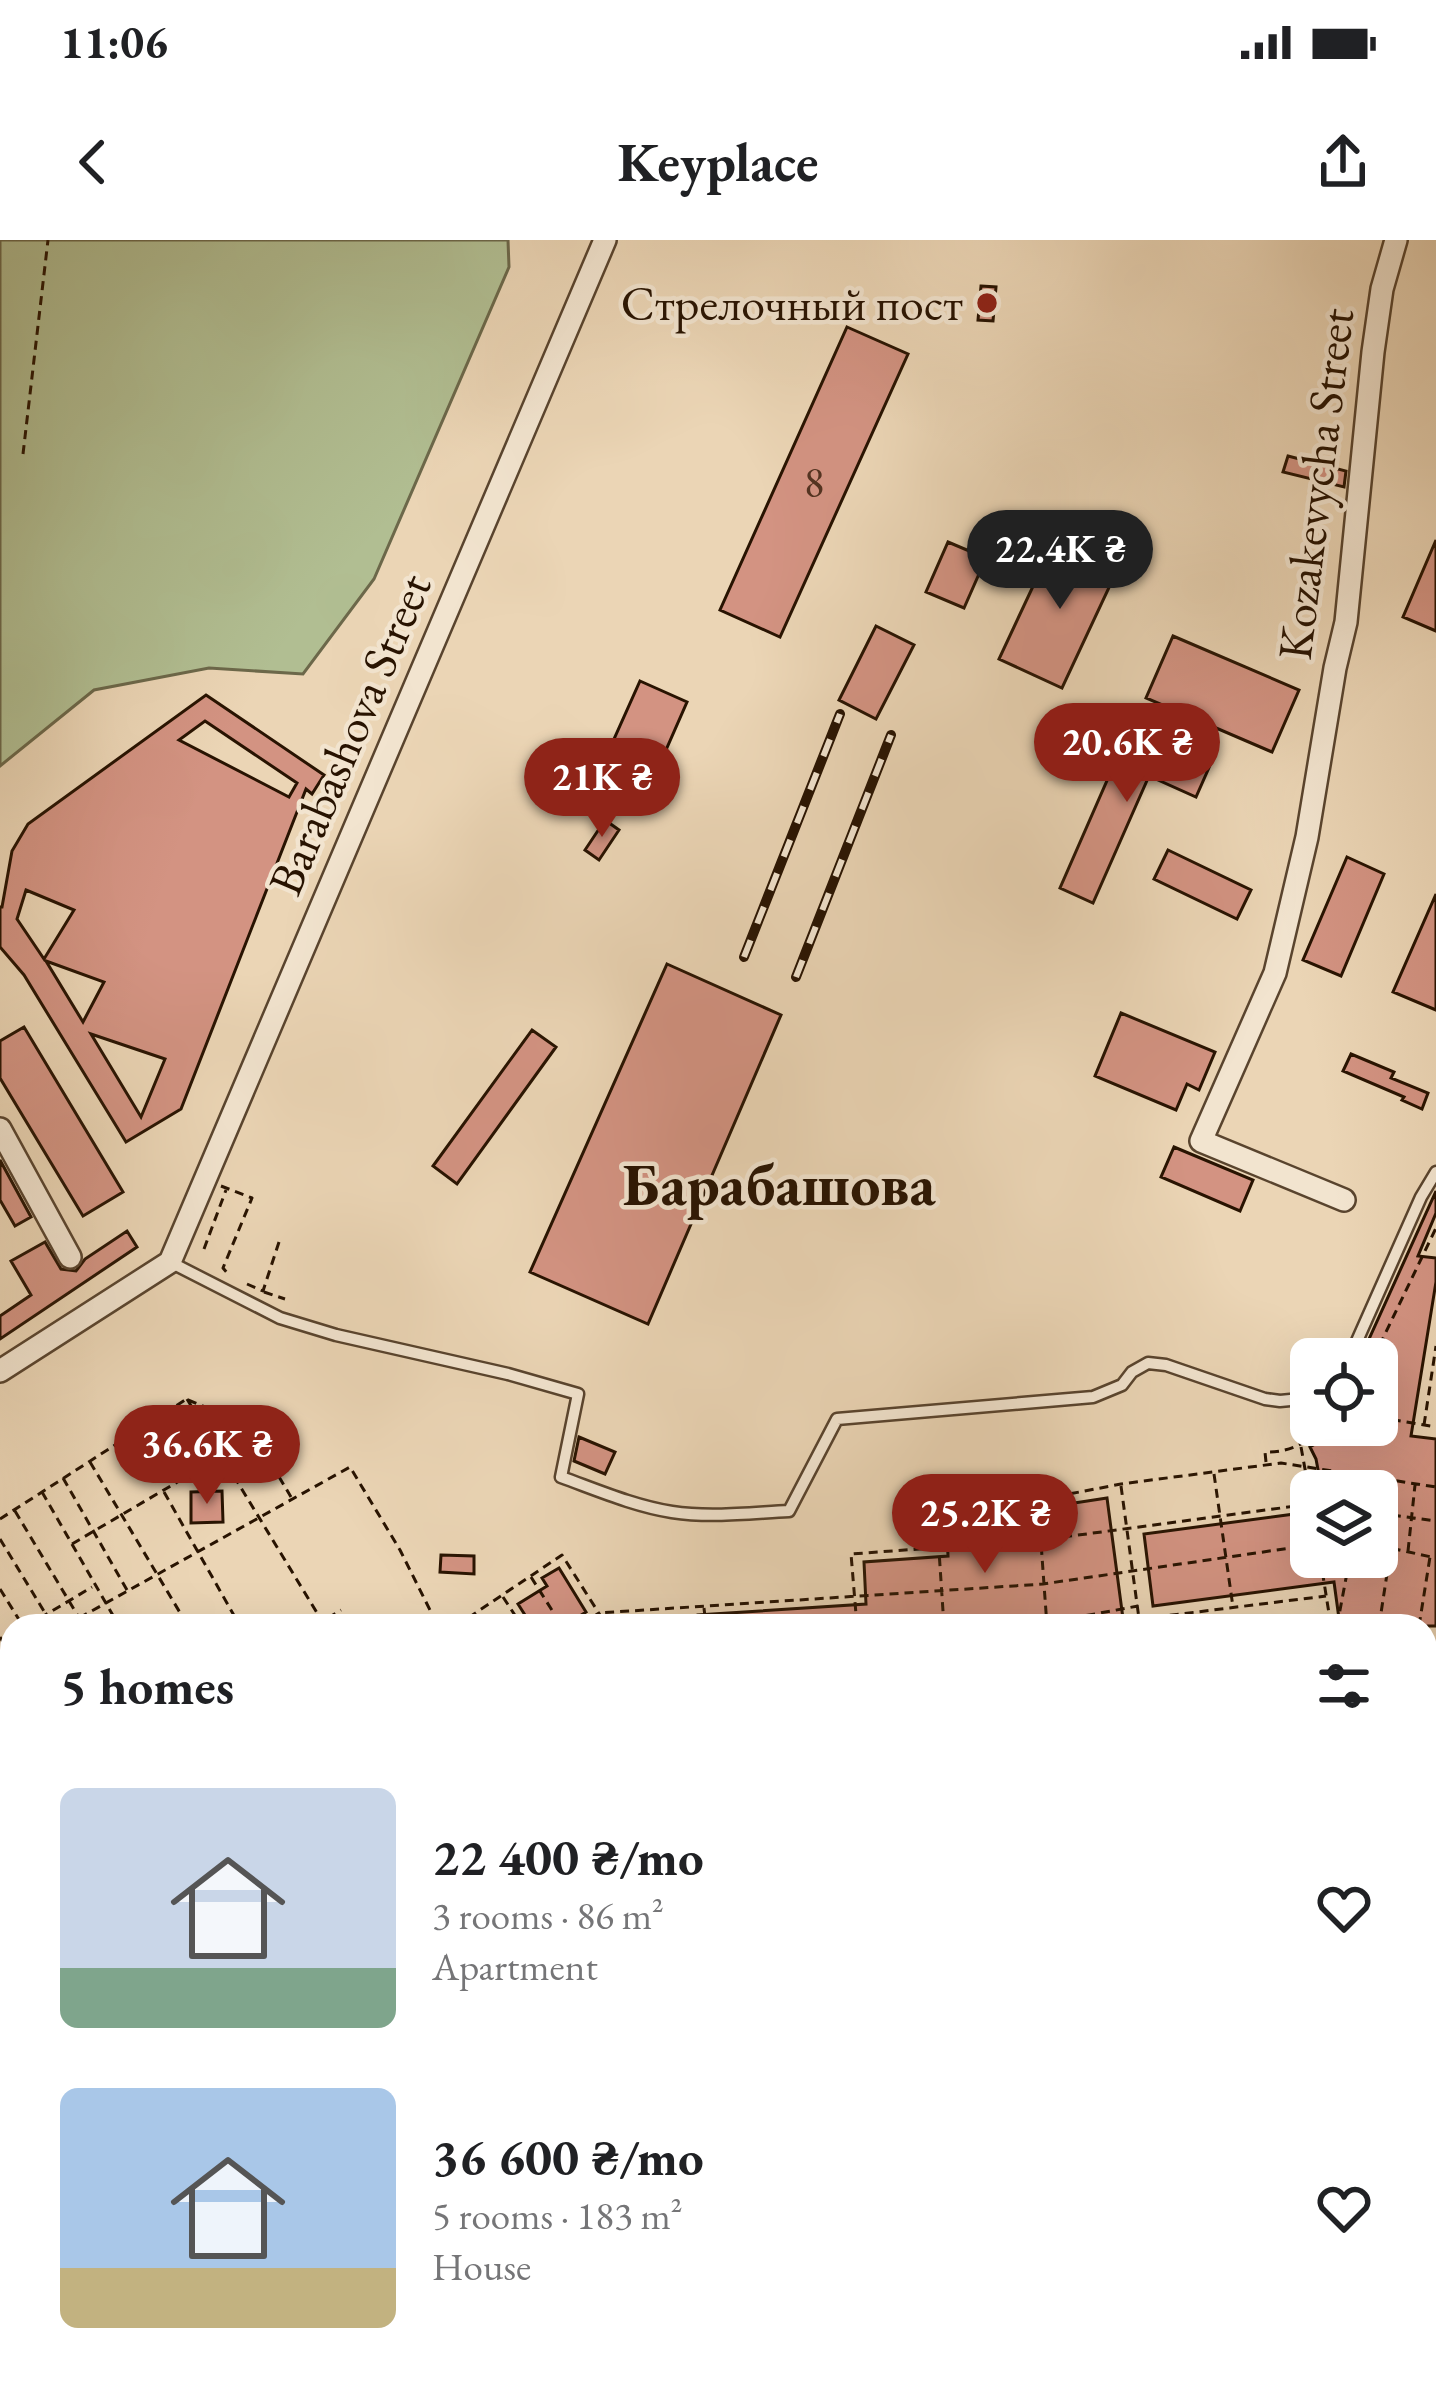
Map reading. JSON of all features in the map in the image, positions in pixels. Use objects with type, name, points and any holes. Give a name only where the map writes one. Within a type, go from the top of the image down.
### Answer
[{"type":"street","name":"Barabashova Street","points":[[170,1262],[605,240]]},
{"type":"street","name":"Kozakevycha Street","points":[[1344,1200],[1201,1141],[1275,973],[1307,837],[1346,622],[1373,352],[1382,290],[1396,240]]},
{"type":"street","points":[[0,1129],[70,1257]]},
{"type":"street","points":[[0,1371],[170,1262]]},
{"type":"lane","points":[[1357,1338],[1436,1172]]},
{"type":"lane","points":[[170,1262],[280,1318],[336,1336],[578,1394],[561,1477],[674,1513],[789,1511],[837,1420],[1077,1400],[1122,1385],[1148,1363],[1265,1399],[1290,1399]]},
{"type":"path","points":[[23,454],[49,240]]},
{"type":"path","points":[[208,1180],[251,1198],[223,1268],[228,1275]]},
{"type":"path","points":[[204,1249],[226,1188]]},
{"type":"path","points":[[1383,1338],[1436,1228]]},
{"type":"path","points":[[262,1291],[280,1240]]},
{"type":"path","points":[[245,1283],[285,1299]]},
{"type":"path","points":[[1424,1425],[1436,1346]]},
{"type":"path","points":[[72,1544],[264,1431],[187,1399]]},
{"type":"path","points":[[187,1399],[318,1614]]},
{"type":"path","points":[[0,1519],[187,1399]]},
{"type":"path","points":[[1398,1421],[1436,1427]]},
{"type":"path","points":[[255,1436],[293,1499]]},
{"type":"path","points":[[1267,1464],[1265,1452],[1298,1446]]},
{"type":"path","points":[[1301,1446],[1306,1468]]},
{"type":"path","points":[[89,1460],[181,1614]]},
{"type":"path","points":[[943,1614],[936,1506],[1038,1500],[1267,1464],[1436,1486]]},
{"type":"path","points":[[86,1614],[350,1467],[432,1614]]},
{"type":"path","points":[[1214,1472],[1233,1608]]},
{"type":"path","points":[[62,1478],[128,1591]]},
{"type":"path","points":[[1408,1552],[1415,1483]]},
{"type":"path","points":[[1121,1484],[1139,1614]]},
{"type":"path","points":[[164,1491],[233,1614]]},
{"type":"path","points":[[41,1492],[112,1614]]},
{"type":"path","points":[[1038,1500],[1046,1614]]},
{"type":"path","points":[[856,1614],[851,1554],[1041,1540],[1290,1506]]},
{"type":"path","points":[[14,1510],[77,1614]]},
{"type":"path","points":[[1398,1515],[1436,1521]]},
{"type":"path","points":[[0,1539],[46,1614],[95,1585]]},
{"type":"path","points":[[476,1614],[562,1555],[599,1613],[1043,1584],[1290,1548]]},
{"type":"path","points":[[1398,1550],[1433,1557],[1421,1614]]},
{"type":"path","points":[[530,1575],[554,1614]]},
{"type":"path","points":[[1323,1578],[1331,1614]]},
{"type":"path","points":[[1337,1614],[1345,1578]]},
{"type":"path","points":[[1380,1614],[1386,1578]]},
{"type":"path","points":[[0,1589],[17,1614]]},
{"type":"path","points":[[1196,1614],[1326,1596]]},
{"type":"path","points":[[502,1597],[514,1614]]},
{"type":"path","points":[[704,1606],[705,1614]]},
{"type":"path","points":[[1098,1614],[1138,1606]]},
{"type":"path","points":[[336,1614],[341,1610]]},
{"type":"green space","points":[[0,240],[508,240],[509,267],[374,579],[303,674],[209,668],[94,690],[0,766]]},
{"type":"building","name":"Стрелочный пост","points":[[981,286],[996,287],[993,321],[978,320]]},
{"type":"building","points":[[847,327],[908,354],[780,637],[720,610]]},
{"type":"building","points":[[1288,456],[1346,471],[1344,487],[1283,472]]},
{"type":"building","points":[[1057,535],[1120,564],[1062,688],[999,659]]},
{"type":"building","points":[[1436,540],[1436,631],[1403,617]]},
{"type":"building","points":[[948,542],[986,558],[964,608],[926,592]]},
{"type":"building","points":[[876,626],[914,645],[876,719],[839,700]]},
{"type":"building","points":[[1173,636],[1299,690],[1272,752],[1146,698]]},
{"type":"building","points":[[640,681],[687,702],[641,807],[593,786]]},
{"type":"building","points":[[206,695],[324,775],[312,794],[306,789],[181,1109],[126,1142],[24,975],[0,947],[0,907],[12,851],[28,824]],"holes":[[[205,721],[297,783],[289,797],[179,740]],[[26,890],[74,910],[44,959],[17,919]],[[46,961],[104,982],[83,1022]],[[91,1034],[165,1059],[141,1117]]]},
{"type":"building","points":[[1130,728],[1211,763],[1196,797],[1149,776],[1093,903],[1060,888]]},
{"type":"building","points":[[605,820],[619,830],[599,860],[585,850]]},
{"type":"building","points":[[1168,850],[1251,890],[1237,919],[1154,879]]},
{"type":"building","points":[[1347,857],[1384,874],[1341,976],[1303,960]]},
{"type":"building","points":[[1436,894],[1436,1010],[1393,992]]},
{"type":"building","points":[[667,964],[781,1015],[648,1324],[530,1272]]},
{"type":"building","points":[[1121,1013],[1215,1052],[1199,1090],[1187,1084],[1176,1110],[1095,1076]]},
{"type":"building","points":[[24,1027],[123,1192],[83,1216],[0,1078],[0,1041]]},
{"type":"building","points":[[532,1030],[556,1047],[457,1184],[433,1166]]},
{"type":"building","points":[[1351,1054],[1428,1093],[1422,1109],[1343,1071]]},
{"type":"building","points":[[1174,1147],[1253,1180],[1240,1211],[1161,1177]]},
{"type":"building","points":[[0,1160],[31,1217],[15,1226],[0,1200]]},
{"type":"building","points":[[1436,1191],[1436,1213],[1418,1256],[1436,1258],[1436,1282],[1411,1436],[1436,1439],[1436,1614],[1338,1614],[1334,1582],[1153,1606],[1144,1534],[1290,1515],[1290,1578],[1398,1578],[1398,1470],[1318,1470],[1310,1447],[1398,1446],[1398,1338],[1370,1338]]},
{"type":"building","points":[[127,1231],[137,1247],[0,1339],[0,1316],[31,1295],[11,1261],[45,1242],[61,1269],[76,1271],[85,1259]]},
{"type":"building","points":[[579,1437],[615,1452],[605,1474],[574,1461]]},
{"type":"building","points":[[222,1491],[223,1522],[191,1523],[191,1492]]},
{"type":"building","points":[[1107,1498],[1122,1614],[713,1614],[866,1604],[864,1562],[948,1556],[946,1515]]},
{"type":"building","points":[[441,1555],[474,1556],[474,1574],[440,1572]]},
{"type":"building","points":[[559,1568],[586,1612],[524,1614],[518,1604],[547,1586],[542,1578]]},
{"type":"railway","points":[[744,957],[840,714]]},
{"type":"railway","points":[[796,977],[891,735]]},
{"type":"place","name":"Стрелочный пост","points":[[987,303]]},
{"type":"district","name":"Барабашова","points":[[779,1184]]}]
